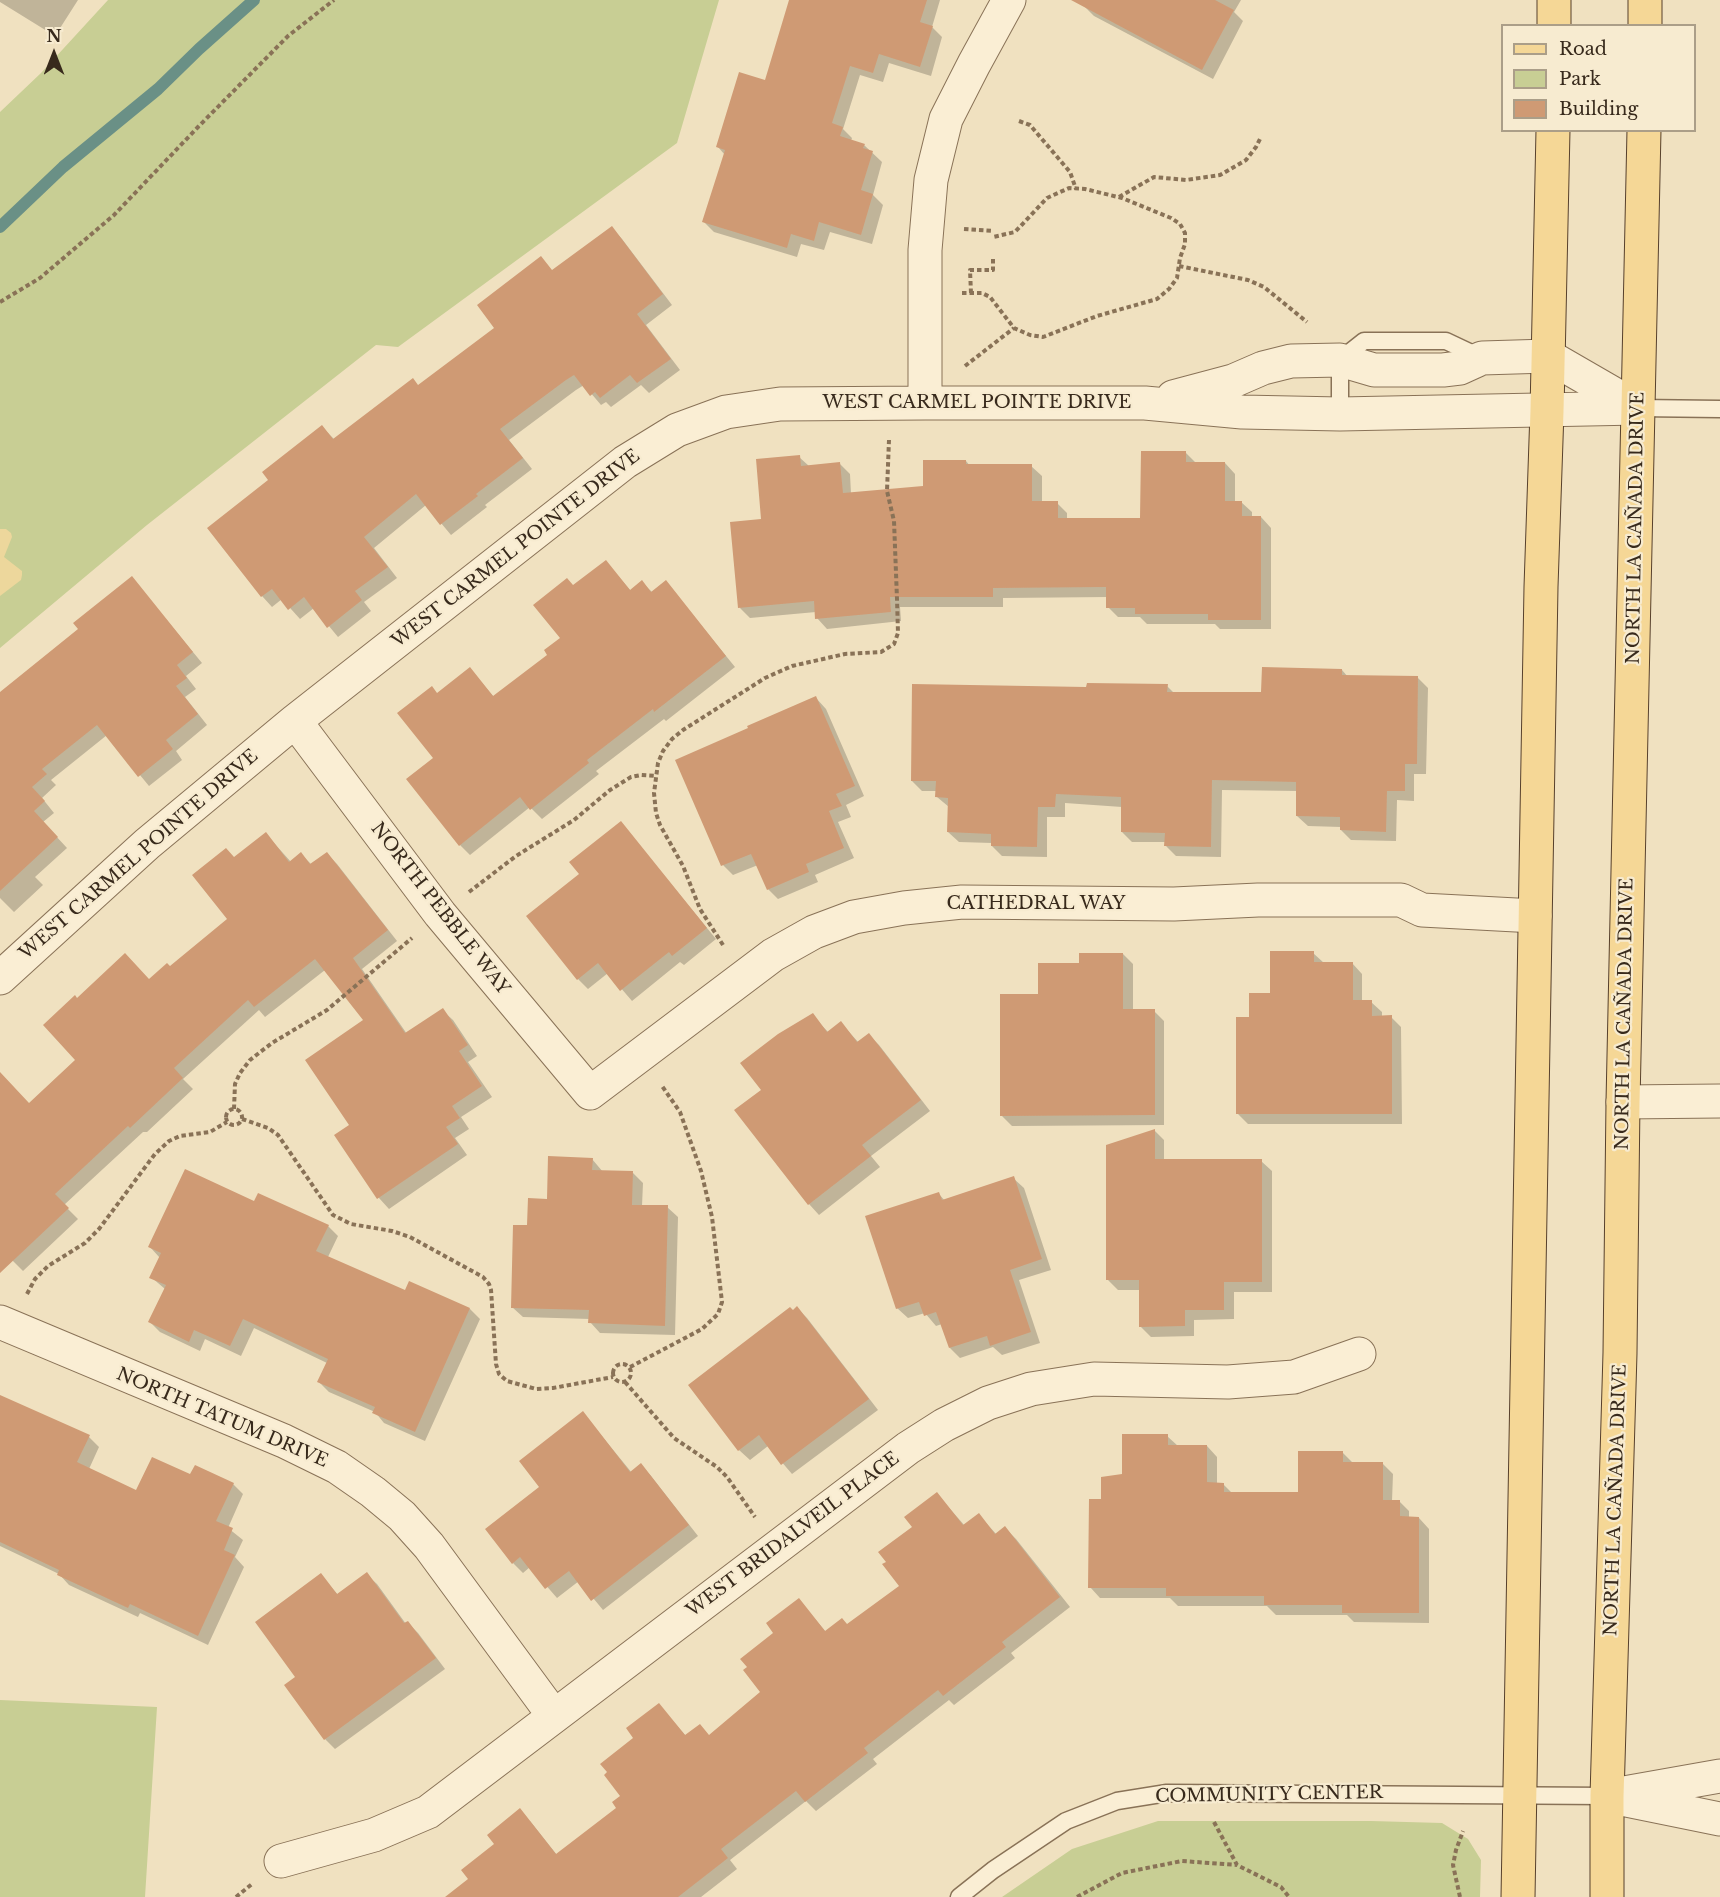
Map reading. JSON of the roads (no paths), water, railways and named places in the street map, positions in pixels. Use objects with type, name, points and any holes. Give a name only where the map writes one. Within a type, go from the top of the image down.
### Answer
[{"type":"main road","points":[[1554,0],[1554,24]]},
{"type":"main road","points":[[1645,0],[1645,24]]},
{"type":"main road","points":[[1518,1897],[1541,599],[1553,132]]},
{"type":"main road","name":"NORTH LA CAÑADA DRIVE","points":[[1607,1897],[1607,1796],[1620,1353],[1623,1102],[1644,132]]},
{"type":"street","points":[[925,403],[925,250],[930,180],[946,119],[1009,0]]},
{"type":"street","points":[[1548,356],[1638,408]]},
{"type":"street","name":"WEST CARMEL POINTE DRIVE","points":[[1145,403],[1215,387],[1281,363],[1340,360],[1374,370],[1443,370],[1460,368],[1482,358],[1548,356]]},
{"type":"street","name":"WEST CARMEL POINTE DRIVE","points":[[0,978],[147,844],[295,721],[625,462],[678,430],[726,412],[780,404],[925,403],[1145,403],[1242,412],[1340,414],[1638,408]]},
{"type":"street","name":"NORTH PEBBLE WAY","points":[[295,721],[440,914],[590,1093]]},
{"type":"street","name":"CATHEDRAL WAY","points":[[590,1093],[773,955],[814,932],[855,917],[904,908],[962,902],[1174,904],[1258,900],[1401,900],[1422,910],[1535,916]]},
{"type":"street","points":[[1623,1102],[1720,1101]]},
{"type":"street","name":"NORTH TATUM DRIVE","points":[[5,1324],[284,1441],[337,1467],[373,1492],[402,1516],[429,1546],[554,1716]]},
{"type":"street","name":"WEST BRIDALVEIL PLACE","points":[[281,1861],[374,1834],[428,1812],[908,1448],[944,1425],[988,1403],[1032,1389],[1094,1379],[1228,1382],[1294,1377],[1359,1354]]},
{"type":"street","name":"COMMUNITY CENTER","points":[[1607,1796],[1720,1776]]},
{"type":"street","name":"COMMUNITY CENTER","points":[[1607,1796],[1720,1819]]},
{"type":"lane","points":[[1340,360],[1340,414]]},
{"type":"lane","points":[[1638,408],[1720,409]]},
{"type":"lane","name":"COMMUNITY CENTER","points":[[959,1897],[993,1870],[1065,1821],[1117,1801],[1167,1793],[1607,1796]]},
{"type":"waterway","points":[[0,227],[63,167],[158,89],[254,0]]}]
